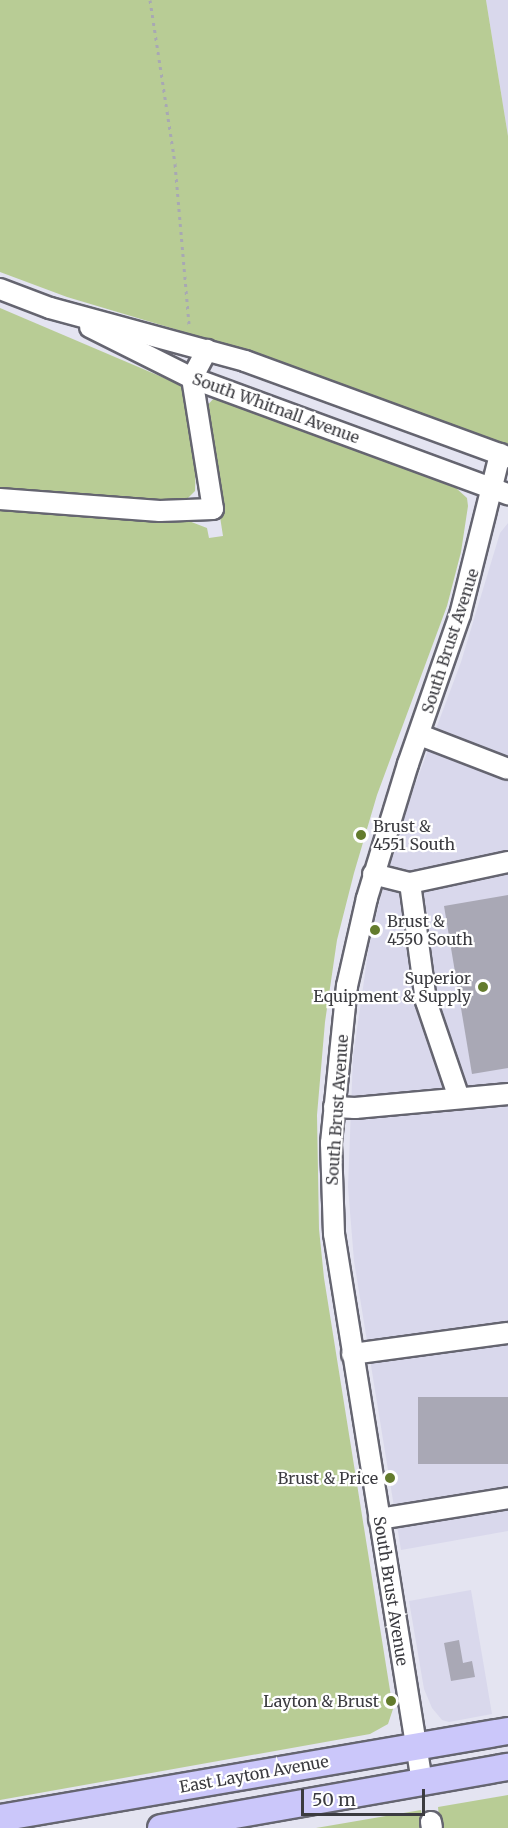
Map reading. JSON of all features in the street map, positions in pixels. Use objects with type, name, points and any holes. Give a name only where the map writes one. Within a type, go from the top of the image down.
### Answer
[{"type":"main road","name":"East Layton Avenue","points":[[0,1818],[508,1731]]},
{"type":"main road","points":[[161,1828],[508,1767]]},
{"type":"street","name":"South Whitnall Avenue","points":[[0,289],[50,308],[192,378],[501,491]]},
{"type":"street","name":"South Whitnall Avenue","points":[[50,308],[245,361],[504,456]]},
{"type":"street","points":[[0,499],[160,511],[213,509],[192,378],[207,350]]},
{"type":"street","name":"South Brust Avenue","points":[[422,1782],[352,1354],[331,1201],[334,1107],[347,986],[373,874],[501,491],[504,456]]},
{"type":"street","points":[[420,735],[508,769]]},
{"type":"street","points":[[373,874],[410,883],[508,862]]},
{"type":"street","points":[[410,883],[426,1001],[459,1098]]},
{"type":"street","points":[[334,1107],[355,1108],[508,1094]]},
{"type":"street","points":[[352,1354],[508,1333]]},
{"type":"street","points":[[379,1519],[508,1498]]},
{"type":"path","points":[[150,0],[175,164],[189,324]]},
{"type":"shaded area","points":[[486,0],[508,0],[508,136]]},
{"type":"shaded area","points":[[508,523],[508,1531],[401,1550],[354,1261],[348,1187],[353,1057],[369,946],[390,859],[461,662],[500,533]]},
{"type":"shaded area","points":[[471,1590],[492,1714],[449,1722],[442,1720],[432,1708],[424,1689],[409,1601]]},
{"type":"green space","points":[[0,0],[486,0],[508,136],[508,446],[255,353],[67,297],[0,272]]},
{"type":"green space","points":[[0,308],[183,386],[196,460],[195,491],[179,504],[0,492]]},
{"type":"green space","points":[[214,398],[456,488],[467,498],[468,506],[461,552],[447,606],[377,795],[337,940],[325,1022],[317,1115],[319,1229],[324,1278],[393,1709],[388,1724],[370,1734],[0,1800],[0,505],[181,518],[207,528],[209,538],[223,536],[205,420],[206,407]]},
{"type":"green space","points":[[508,1795],[508,1828],[440,1828],[438,1807]]},
{"type":"green space","points":[[421,1810],[425,1828],[316,1828]]},
{"type":"building","name":"Superior Equipment & Supply","points":[[508,895],[508,1068],[472,1074],[444,906]]},
{"type":"building","points":[[418,1397],[508,1397],[508,1464],[418,1464]]},
{"type":"building","points":[[459,1640],[463,1663],[472,1661],[475,1677],[451,1681],[444,1643]]},
{"type":"place","name":"Brust & 4551 South","points":[[361,835]]},
{"type":"place","name":"Brust & 4550 South","points":[[375,930]]},
{"type":"place","name":"Superior Equipment & Supply","points":[[483,987]]},
{"type":"place","name":"Brust & Price","points":[[390,1478]]},
{"type":"place","name":"Layton & Brust","points":[[391,1701]]}]
